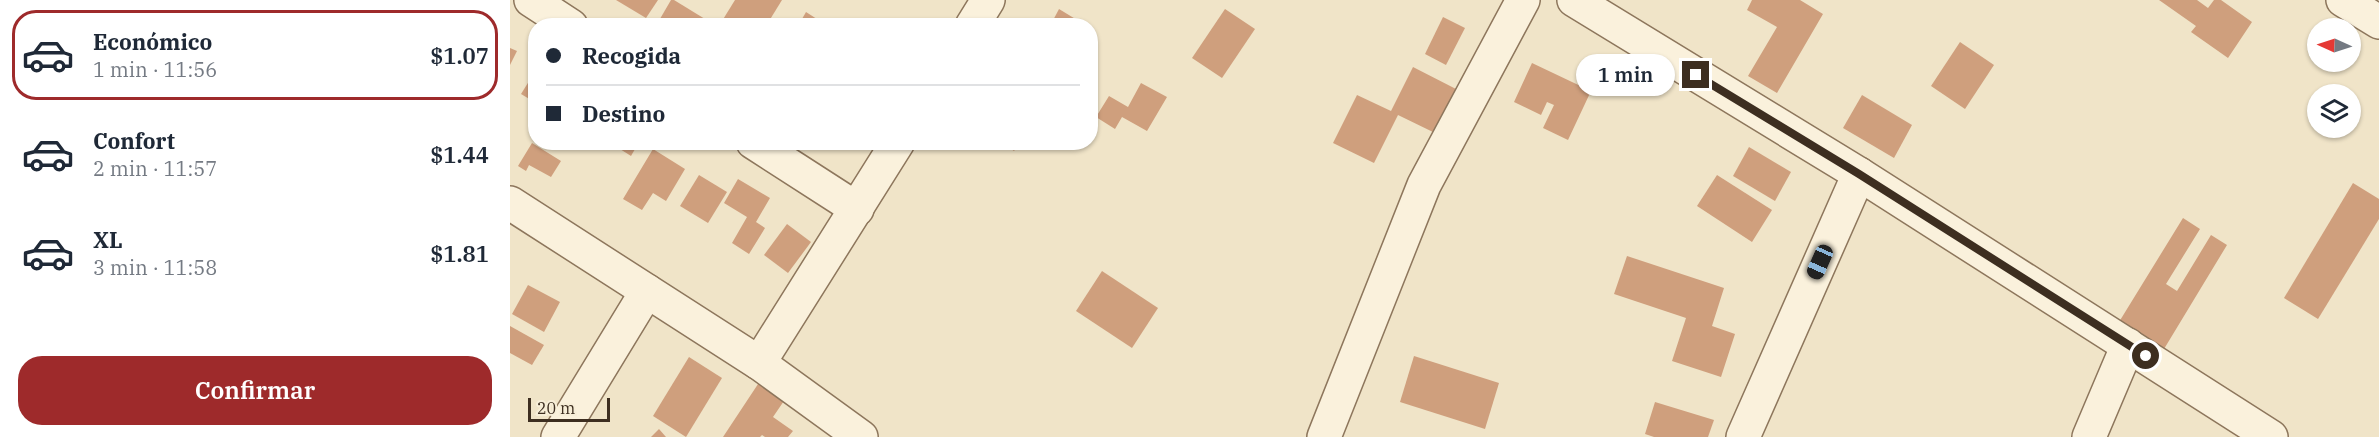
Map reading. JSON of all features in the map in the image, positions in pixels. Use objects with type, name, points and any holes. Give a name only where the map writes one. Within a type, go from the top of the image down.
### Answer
[{"type":"street","points":[[531,0],[559,18]]},
{"type":"street","points":[[977,18],[988,0]]},
{"type":"street","points":[[1330,435],[1424,185],[1523,0]]},
{"type":"street","points":[[1574,0],[1859,174],[2271,437]]},
{"type":"street","points":[[2343,0],[2379,22]]},
{"type":"street","points":[[765,150],[857,209]]},
{"type":"street","points":[[759,363],[893,150]]},
{"type":"street","points":[[1743,437],[1859,174]]},
{"type":"street","points":[[510,202],[759,363],[861,437]]},
{"type":"street","points":[[558,437],[647,291]]},
{"type":"street","points":[[2089,437],[2128,345]]},
{"type":"building","points":[[616,0],[658,0],[646,18]]},
{"type":"building","points":[[671,0],[674,0],[703,18],[660,18]]},
{"type":"building","points":[[735,0],[782,0],[771,18],[724,18]]},
{"type":"building","points":[[1752,0],[1800,0],[1823,14],[1777,93],[1748,76],[1777,27],[1747,10]]},
{"type":"building","points":[[2159,0],[2197,0],[2208,8],[2214,0],[2221,0],[2252,22],[2228,58],[2191,32],[2196,26]]},
{"type":"building","points":[[1059,9],[1074,18],[1054,18]]},
{"type":"building","points":[[1225,9],[1255,29],[1222,78],[1192,58]]},
{"type":"building","points":[[806,12],[815,18],[803,18]]},
{"type":"building","points":[[1443,17],[1465,28],[1446,65],[1425,54]]},
{"type":"building","points":[[1960,42],[1994,65],[1965,109],[1931,86]]},
{"type":"building","points":[[510,48],[517,51],[510,65]]},
{"type":"building","points":[[1532,63],[1591,91],[1568,140],[1543,128],[1554,105],[1547,102],[1541,115],[1514,102]]},
{"type":"building","points":[[1413,67],[1456,89],[1435,133],[1398,115],[1374,163],[1333,143],[1357,95],[1391,111]]},
{"type":"building","points":[[528,83],[528,98],[521,94]]},
{"type":"building","points":[[1141,83],[1167,97],[1147,131],[1122,117],[1115,129],[1098,118],[1098,114],[1109,96],[1128,107]]},
{"type":"building","points":[[1862,95],[1912,125],[1894,158],[1843,128]]},
{"type":"building","points":[[1749,147],[1791,172],[1775,201],[1733,176]]},
{"type":"building","points":[[528,150],[543,150],[561,161],[551,177],[529,165],[526,171],[518,166]]},
{"type":"building","points":[[622,150],[634,150],[631,156]]},
{"type":"building","points":[[652,150],[685,169],[666,201],[653,193],[642,210],[623,199]]},
{"type":"building","points":[[699,175],[727,192],[708,223],[680,206]]},
{"type":"building","points":[[1717,175],[1772,210],[1752,242],[1697,206]]},
{"type":"building","points":[[738,179],[770,198],[756,222],[765,228],[749,254],[732,243],[747,217],[724,203]]},
{"type":"building","points":[[2353,183],[2379,199],[2379,219],[2318,319],[2284,298]]},
{"type":"building","points":[[2183,218],[2200,229],[2166,284],[2177,291],[2211,235],[2227,245],[2164,349],[2119,322]]},
{"type":"building","points":[[787,224],[811,242],[788,273],[764,255]]},
{"type":"building","points":[[1627,256],[1724,288],[1712,326],[1735,334],[1721,377],[1672,361],[1686,318],[1614,294]]},
{"type":"building","points":[[1102,271],[1158,308],[1132,348],[1076,311]]},
{"type":"building","points":[[528,285],[560,302],[544,332],[512,314]]},
{"type":"building","points":[[510,326],[544,345],[532,365],[510,353]]},
{"type":"building","points":[[1414,356],[1499,383],[1485,429],[1400,402]]},
{"type":"building","points":[[689,357],[722,378],[686,437],[653,416]]},
{"type":"building","points":[[762,378],[788,395],[773,417],[793,431],[788,437],[762,435],[760,437],[723,437]]},
{"type":"building","points":[[1655,402],[1714,420],[1708,437],[1654,437],[1645,434]]},
{"type":"building","points":[[659,429],[666,437],[651,437]]},
{"type":"route","points":[[1696,75],[1859,174],[2146,356]]}]
